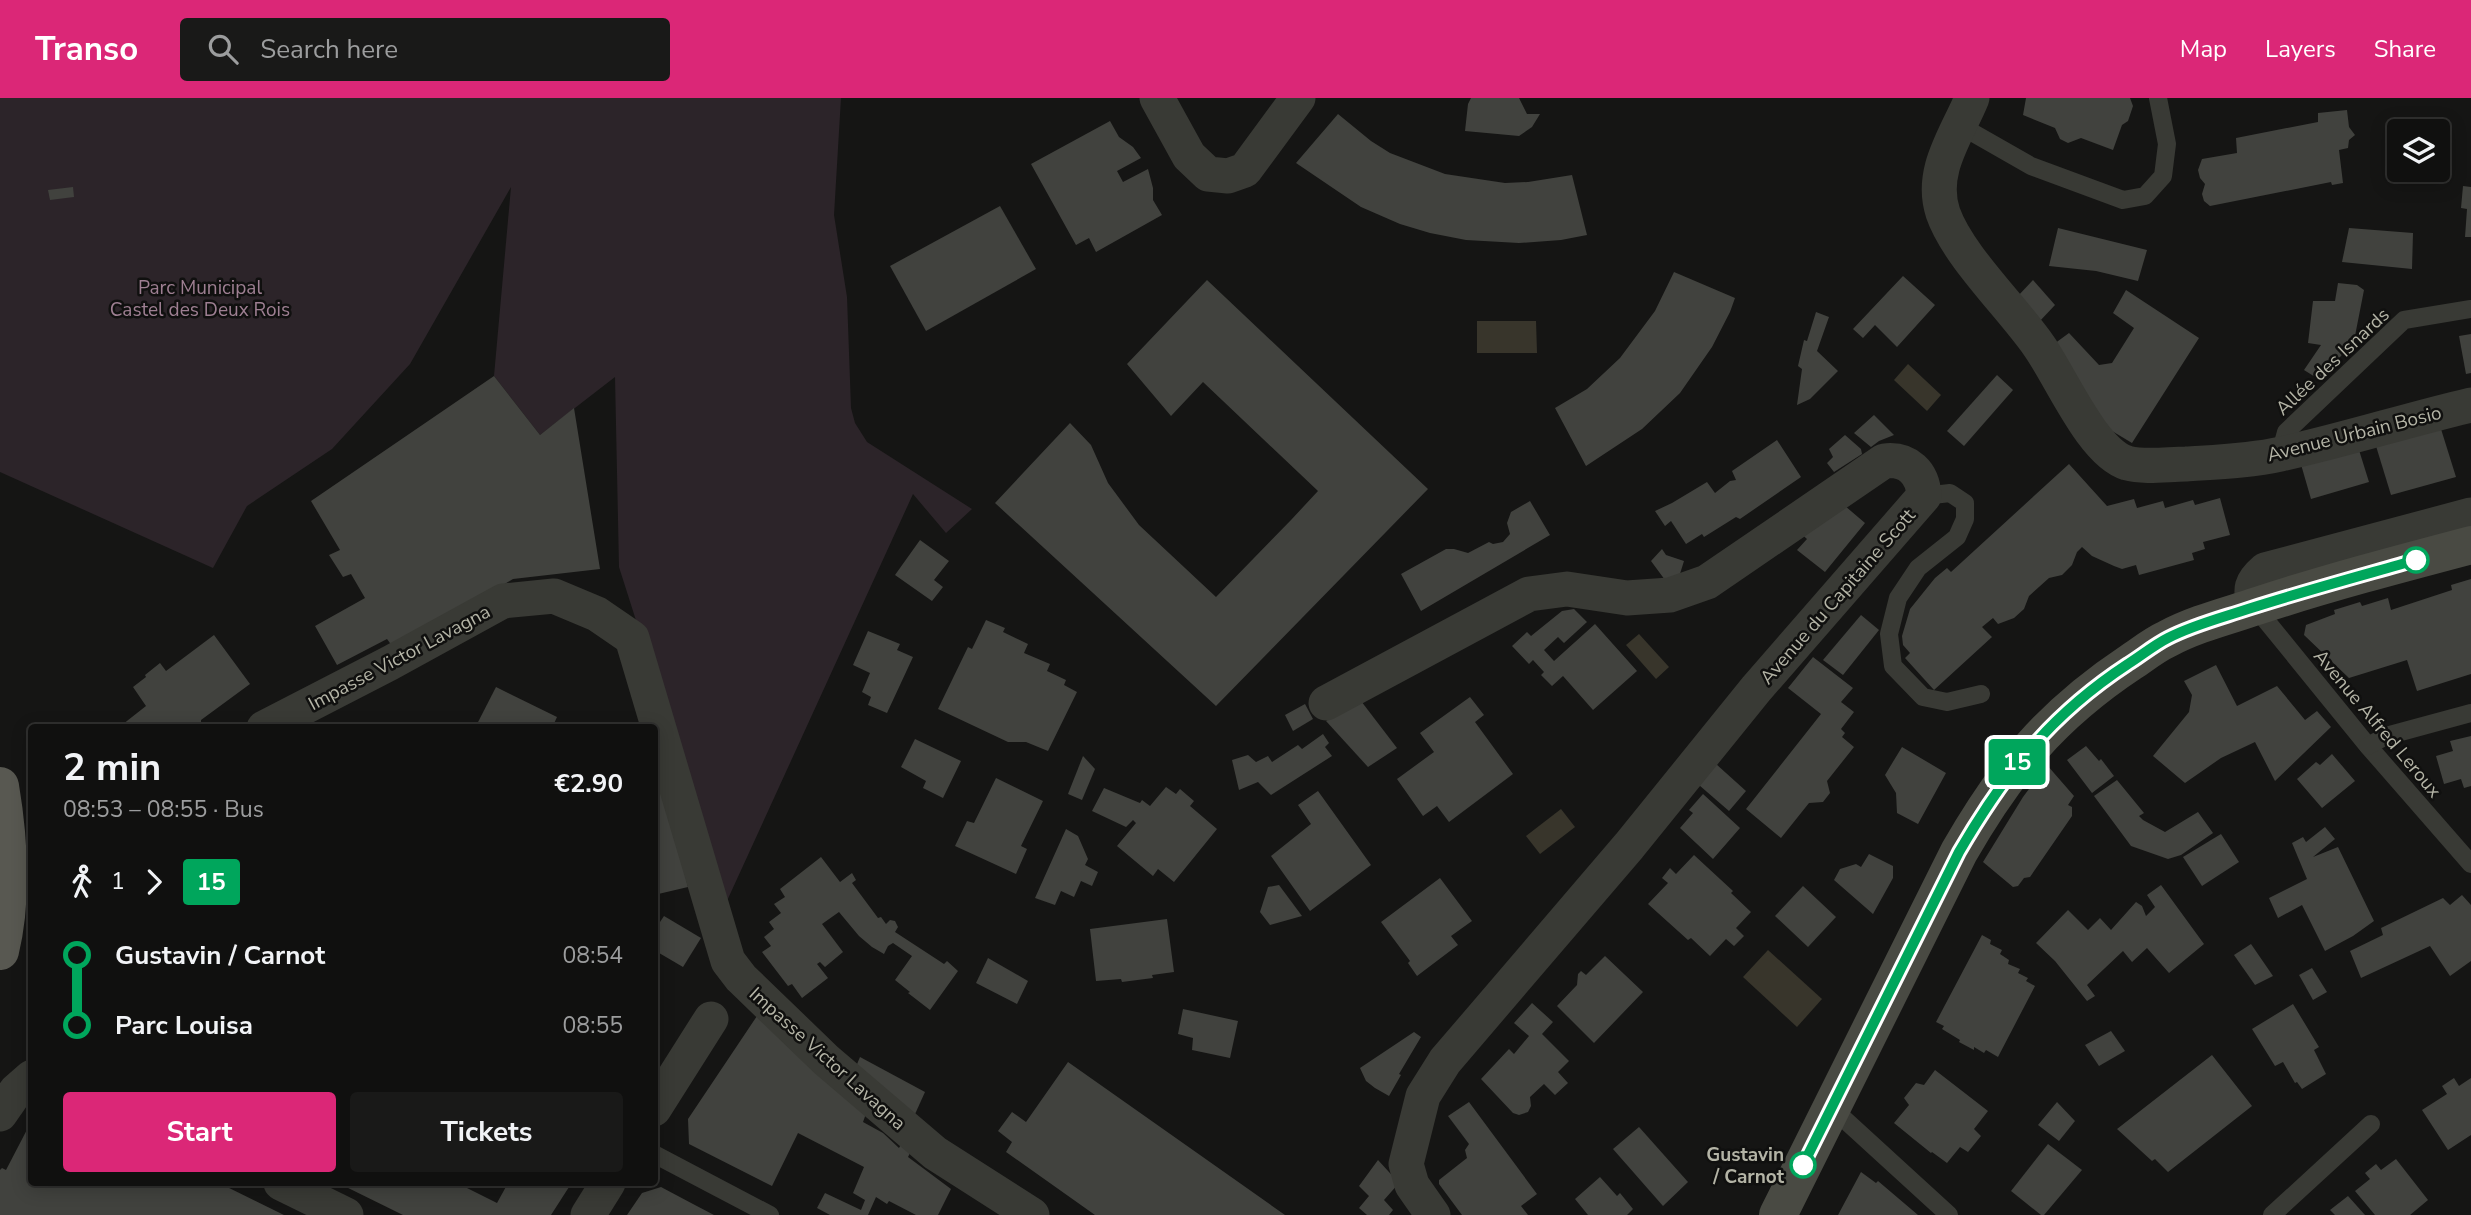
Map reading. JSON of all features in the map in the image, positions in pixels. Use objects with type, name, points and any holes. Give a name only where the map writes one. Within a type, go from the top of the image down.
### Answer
[{"type":"main road","points":[[1778,1215],[1959,852],[1985,806],[2044,731],[2113,674],[2166,639],[2201,624],[2303,591],[2471,545]]},
{"type":"main road","points":[[0,786],[15,871],[0,951]]},
{"type":"street","points":[[1157,98],[1189,156],[1208,174],[1228,176],[1245,170],[1298,98]]},
{"type":"street","name":"Avenue Urbain Bosio","points":[[1966,112],[1944,153],[1940,179],[1942,212],[1958,243],[2039,345],[2088,426],[2109,454],[2129,463],[2158,465],[2224,462],[2280,454],[2471,405]]},
{"type":"street","name":"Avenue du Capitaine Scott","points":[[1326,703],[1530,594],[1567,589],[1627,598],[1670,595],[1707,582],[1884,461],[1904,463],[1917,473],[1923,482],[1924,496],[1756,689],[1629,846],[1445,1061],[1423,1096],[1406,1164],[1412,1185],[1433,1215]]},
{"type":"street","points":[[2255,607],[2250,593],[2252,581],[2265,570],[2471,515]]},
{"type":"street","name":"Impasse Victor Lavagna","points":[[272,724],[503,601],[554,596],[597,614],[632,638],[657,724]]},
{"type":"street","name":"Impasse Victor Lavagna","points":[[658,727],[720,939],[735,969],[826,1060],[935,1153],[1032,1215]]},
{"type":"street","points":[[658,1103],[711,1019]]},
{"type":"street","points":[[0,1114],[16,1091],[28,1080]]},
{"type":"street","points":[[287,1186],[346,1215]]},
{"type":"street","points":[[588,1215],[606,1186]]},
{"type":"lane","points":[[1966,112],[2031,166],[2123,200],[2145,196],[2163,176],[2167,144],[2158,98]]},
{"type":"lane","name":"Allée des Isnards","points":[[2280,454],[2286,432],[2404,320],[2471,309]]},
{"type":"lane","points":[[1924,496],[1950,493],[1965,503],[1965,519],[1956,537],[1918,568],[1898,598],[1889,634],[1893,666],[1923,697],[1947,702],[1981,694]]},
{"type":"lane","name":"Avenue Alfred Leroux","points":[[2255,607],[2368,746],[2464,846],[2471,864]]},
{"type":"lane","points":[[2368,746],[2386,736],[2471,713]]},
{"type":"lane","points":[[1832,1108],[1949,1215]]},
{"type":"lane","points":[[2272,1215],[2371,1124]]},
{"type":"lane","points":[[658,1156],[770,1215]]},
{"type":"green space","name":"Parc Municipal Castel des Deux Rois","points":[[0,98],[841,98],[834,215],[847,297],[851,408],[855,423],[867,442],[972,509],[946,533],[913,494],[726,903],[619,567],[615,377],[540,435],[494,376],[511,187],[410,364],[332,449],[247,506],[213,568],[0,472]]},
{"type":"shaded area","points":[[1477,321],[1536,321],[1537,353],[1477,353]]},
{"type":"shaded area","points":[[1908,364],[1941,395],[1927,411],[1894,380]]},
{"type":"shaded area","points":[[1639,634],[1669,667],[1656,679],[1626,645]]},
{"type":"shaded area","points":[[1561,809],[1575,827],[1540,854],[1526,836]]},
{"type":"shaded area","points":[[1768,950],[1822,999],[1797,1027],[1743,977]]},
{"type":"building","points":[[1471,98],[1519,98],[1527,114],[1540,114],[1532,127],[1519,136],[1465,131]]},
{"type":"building","points":[[2026,98],[2130,98],[2133,106],[2128,121],[2122,125],[2113,150],[2081,138],[2068,143],[2060,139],[2055,128],[2023,115]]},
{"type":"building","points":[[2347,110],[2349,127],[2355,135],[2349,140],[2348,148],[2339,150],[2343,183],[2332,185],[2331,182],[2210,206],[2204,201],[2202,194],[2205,184],[2198,170],[2202,159],[2237,153],[2236,138],[2318,122],[2318,113]]},
{"type":"building","points":[[1338,114],[1390,153],[1445,174],[1505,183],[1572,175],[1587,235],[1519,243],[1466,240],[1400,224],[1361,207],[1296,163]]},
{"type":"building","points":[[1110,121],[1119,137],[1133,147],[1141,158],[1117,171],[1123,182],[1148,169],[1153,200],[1162,215],[1096,252],[1089,238],[1076,245],[1031,164]]},
{"type":"building","points":[[2463,186],[2471,187],[2471,237],[2465,237],[2467,209],[2461,208]]},
{"type":"building","points":[[73,187],[74,197],[50,200],[48,190]]},
{"type":"building","points":[[1000,206],[1036,269],[926,331],[890,266]]},
{"type":"building","points":[[2058,228],[2147,250],[2138,281],[2096,271],[2049,266]]},
{"type":"building","points":[[2349,228],[2413,233],[2412,269],[2342,262]]},
{"type":"building","points":[[1674,272],[1735,298],[1730,312],[1712,347],[1680,393],[1642,429],[1586,466],[1555,408],[1587,389],[1620,358],[1655,311]]},
{"type":"building","points":[[1903,276],[1935,305],[1897,347],[1875,325],[1863,338],[1853,329]]},
{"type":"building","points":[[1207,280],[1428,489],[1216,706],[995,503],[1070,423],[1091,445],[1108,483],[1139,525],[1216,597],[1291,520],[1318,491],[1203,382],[1171,416],[1127,364]]},
{"type":"building","points":[[2033,280],[2055,305],[2039,322],[2017,297]]},
{"type":"building","points":[[2338,283],[2357,285],[2364,290],[2354,341],[2320,380],[2304,370],[2321,345],[2308,343],[2313,301],[2335,301]]},
{"type":"building","points":[[2126,290],[2199,338],[2132,443],[2102,425],[2054,344],[2069,333],[2099,365],[2112,363],[2134,328],[2113,313]]},
{"type":"building","points":[[1816,312],[1829,317],[1817,351],[1838,371],[1810,399],[1797,405],[1802,369],[1798,366],[1804,340],[1807,341]]},
{"type":"building","points":[[2471,334],[2471,373],[2466,374],[2459,336]]},
{"type":"building","points":[[1997,375],[2013,390],[1964,446],[1947,431]]},
{"type":"building","points":[[494,376],[540,435],[574,408],[600,569],[513,579],[395,650],[387,639],[337,665],[315,626],[365,598],[351,574],[343,577],[329,555],[340,550],[311,501]]},
{"type":"building","points":[[1874,415],[1894,435],[1871,447],[1854,433]]},
{"type":"building","points":[[2441,429],[2456,477],[2391,495],[2376,446]]},
{"type":"building","points":[[1845,435],[1861,449],[1862,454],[1834,472],[1827,463],[1833,457],[1829,449]]},
{"type":"building","points":[[1777,440],[1801,477],[1740,519],[1736,517],[1704,537],[1702,534],[1686,544],[1671,521],[1665,526],[1655,511],[1707,482],[1715,493],[1730,481],[1736,480],[1732,471]]},
{"type":"building","points":[[2359,450],[2369,482],[2311,499],[2300,461]]},
{"type":"building","points":[[2069,464],[2107,506],[2134,499],[2137,508],[2163,501],[2165,508],[2193,500],[2195,505],[2220,498],[2230,535],[2203,542],[2205,549],[2192,553],[2194,560],[2139,575],[2136,565],[2122,569],[2092,556],[2082,547],[2072,565],[2062,575],[2049,578],[2029,596],[2024,609],[2014,618],[1998,624],[1993,618],[1982,627],[1992,637],[1934,690],[1905,658],[1910,653],[1903,645],[1902,636],[1910,609],[1935,578],[1947,568],[1951,572]]},
{"type":"building","points":[[1838,500],[1865,523],[1825,572],[1797,550],[1807,539],[1797,530]]},
{"type":"building","points":[[1530,501],[1550,535],[1421,611],[1401,574],[1446,549],[1468,553],[1489,542],[1503,542],[1510,534],[1507,523],[1511,512]]},
{"type":"building","points":[[920,540],[949,561],[934,580],[943,587],[932,601],[895,575]]},
{"type":"building","points":[[1662,549],[1666,555],[1684,561],[1679,577],[1665,580],[1651,561]]},
{"type":"building","points":[[2471,579],[2471,674],[2417,691],[2407,660],[2349,678],[2304,635],[2306,625],[2335,614],[2334,610],[2360,602],[2362,606],[2388,598],[2391,610],[2452,590],[2451,585]]},
{"type":"building","points":[[1574,609],[1587,622],[1564,643],[1558,637],[1544,650],[1554,661],[1595,624],[1637,671],[1593,710],[1563,676],[1552,686],[1541,675],[1544,672],[1533,660],[1529,664],[1512,646],[1527,632],[1531,636],[1562,611]]},
{"type":"building","points":[[1861,615],[1879,630],[1843,675],[1823,660]]},
{"type":"building","points":[[986,620],[1005,628],[1003,632],[1028,644],[1024,653],[1050,664],[1047,671],[1066,680],[1064,685],[1077,692],[1048,751],[1026,742],[1008,742],[938,709],[968,647],[972,649]]},
{"type":"building","points":[[868,631],[900,644],[897,650],[913,657],[887,713],[868,705],[871,697],[862,692],[870,673],[853,665]]},
{"type":"building","points":[[214,635],[250,684],[201,720],[200,724],[123,724],[146,706],[133,687],[160,663],[166,671]]},
{"type":"building","points":[[1813,657],[1853,688],[1841,702],[1854,712],[1841,729],[1845,733],[1842,737],[1854,747],[1827,781],[1830,793],[1823,802],[1809,803],[1781,838],[1746,809],[1821,714],[1788,688]]},
{"type":"building","points":[[2216,665],[2237,706],[2277,686],[2305,720],[2317,711],[2331,727],[2275,781],[2255,742],[2221,758],[2185,783],[2153,756],[2189,712],[2192,695],[2184,681]]},
{"type":"building","points":[[496,687],[557,717],[554,724],[477,724]]},
{"type":"building","points":[[1470,697],[1484,715],[1475,722],[1513,774],[1449,822],[1437,806],[1423,816],[1397,779],[1434,752],[1420,733]]},
{"type":"building","points":[[1361,701],[1397,748],[1368,767],[1326,721]]},
{"type":"building","points":[[1305,704],[1313,719],[1293,731],[1285,715]]},
{"type":"building","points":[[1323,734],[1329,743],[1325,747],[1332,756],[1271,795],[1258,782],[1239,790],[1232,760],[1248,755],[1256,762],[1268,756],[1272,762],[1298,745],[1302,749]]},
{"type":"building","points":[[2471,736],[2471,786],[2464,788],[2461,779],[2444,784],[2436,756],[2453,751],[2450,741]]},
{"type":"building","points":[[915,739],[961,761],[943,798],[923,788],[926,781],[901,767]]},
{"type":"building","points":[[2086,746],[2114,776],[2092,793],[2067,760]]},
{"type":"building","points":[[1902,747],[1946,773],[1918,824],[1897,813],[1896,793],[1885,775]]},
{"type":"building","points":[[2332,754],[2355,781],[2322,808],[2297,779],[2316,762],[2320,765]]},
{"type":"building","points":[[1083,756],[1095,769],[1082,800],[1068,794]]},
{"type":"building","points":[[1716,764],[1746,791],[1729,811],[1699,785]]},
{"type":"building","points":[[2047,765],[2074,796],[2068,805],[2072,807],[2072,816],[2030,877],[2024,878],[2018,886],[2013,887],[1983,862],[2023,797]]},
{"type":"building","points":[[996,778],[1043,801],[1021,846],[1027,849],[1016,874],[955,846],[967,821],[974,823]]},
{"type":"building","points":[[2117,780],[2144,813],[2139,816],[2143,820],[2165,832],[2198,812],[2213,833],[2181,855],[2168,859],[2131,846],[2094,796]]},
{"type":"building","points":[[662,781],[688,887],[658,894],[658,782]]},
{"type":"building","points":[[1166,787],[1176,794],[1180,789],[1194,801],[1190,806],[1217,829],[1174,882],[1158,869],[1153,876],[1117,846],[1136,823],[1133,820],[1126,827],[1092,811],[1104,788],[1140,803],[1142,800],[1150,806]]},
{"type":"building","points":[[1318,791],[1371,865],[1310,911],[1271,856],[1311,824],[1298,805]]},
{"type":"building","points":[[1703,794],[1740,828],[1713,859],[1680,828],[1693,813],[1689,810]]},
{"type":"building","points":[[2325,827],[2335,839],[2313,857],[2338,847],[2374,921],[2325,951],[2302,905],[2278,918],[2269,898],[2307,879],[2292,843],[2303,837],[2306,842]]},
{"type":"building","points":[[1066,829],[1078,836],[1088,859],[1085,865],[1098,872],[1092,886],[1081,881],[1074,897],[1061,891],[1055,905],[1035,898]]},
{"type":"building","points":[[2221,834],[2239,862],[2202,886],[2183,857]]},
{"type":"building","points":[[1869,854],[1893,866],[1893,878],[1873,914],[1834,880],[1840,869],[1856,864],[1861,867]]},
{"type":"building","points":[[1694,855],[1733,891],[1731,893],[1751,912],[1736,928],[1744,936],[1734,946],[1726,939],[1710,956],[1648,904],[1668,883],[1662,878],[1670,868],[1676,874]]},
{"type":"building","points":[[821,857],[840,882],[852,873],[856,880],[852,883],[878,918],[881,917],[886,924],[890,920],[895,921],[898,927],[895,932],[944,964],[947,961],[958,971],[930,1010],[895,980],[912,956],[893,943],[884,954],[872,947],[839,912],[822,924],[843,952],[825,967],[820,962],[817,964],[828,978],[802,998],[792,984],[788,986],[762,952],[771,946],[764,937],[774,929],[769,922],[781,913],[774,904],[785,897],[780,889]]},
{"type":"building","points":[[1440,878],[1472,921],[1451,936],[1458,945],[1417,976],[1408,963],[1410,961],[1381,922]]},
{"type":"building","points":[[1279,885],[1302,916],[1270,925],[1260,912],[1268,887]]},
{"type":"building","points":[[2161,885],[2204,944],[2169,973],[2147,948],[2132,962],[2123,951],[2087,985],[2095,996],[2087,1001],[2055,961],[2036,943],[2068,910],[2088,930],[2100,918],[2111,930],[2136,902],[2142,906],[2146,916],[2155,907],[2147,895]]},
{"type":"building","points":[[1803,886],[1836,917],[1808,947],[1775,916]]},
{"type":"building","points":[[2462,895],[2471,905],[2471,961],[2450,976],[2430,946],[2361,978],[2350,951],[2383,935],[2381,928],[2443,898],[2450,905]]},
{"type":"building","points":[[664,916],[701,938],[683,967],[658,952],[658,925]]},
{"type":"building","points":[[1167,919],[1174,972],[1122,982],[1121,979],[1096,981],[1090,929]]},
{"type":"building","points":[[1982,935],[1991,940],[1990,944],[2002,950],[2000,954],[2009,960],[2008,964],[2020,969],[2018,973],[2028,978],[2026,981],[2035,986],[1998,1057],[1986,1050],[1984,1053],[1959,1042],[1960,1040],[1942,1029],[1944,1026],[1936,1022]]},
{"type":"building","points":[[2251,944],[2273,976],[2255,985],[2234,955]]},
{"type":"building","points":[[1605,956],[1643,992],[1594,1043],[1557,1006],[1577,985],[1578,974],[1581,971],[1586,975]]},
{"type":"building","points":[[988,958],[1028,981],[1017,1004],[976,983]]},
{"type":"building","points":[[2312,968],[2327,992],[2313,1000],[2299,975]]},
{"type":"building","points":[[1532,1003],[1553,1022],[1542,1034],[1569,1061],[1558,1072],[1568,1083],[1555,1095],[1544,1084],[1530,1097],[1531,1106],[1528,1112],[1519,1115],[1513,1113],[1481,1079],[1509,1049],[1514,1054],[1529,1036],[1514,1023]]},
{"type":"building","points":[[2293,1004],[2319,1047],[2314,1050],[2326,1074],[2302,1089],[2295,1083],[2283,1062],[2275,1066],[2252,1029]]},
{"type":"building","points":[[1183,1009],[1238,1021],[1230,1058],[1192,1050],[1193,1038],[1178,1034]]},
{"type":"building","points":[[757,1016],[867,1111],[863,1122],[883,1133],[899,1148],[903,1141],[912,1149],[908,1157],[951,1189],[938,1215],[916,1215],[876,1197],[868,1215],[830,1215],[817,1208],[825,1193],[861,1210],[865,1200],[853,1193],[864,1167],[798,1133],[772,1186],[689,1144],[688,1119]]},
{"type":"building","points":[[2111,1031],[2125,1051],[2099,1066],[2085,1045]]},
{"type":"building","points":[[1414,1032],[1421,1037],[1389,1096],[1366,1081],[1360,1068]]},
{"type":"building","points":[[2212,1055],[2252,1106],[2168,1172],[2117,1129]]},
{"type":"building","points":[[860,1057],[925,1092],[911,1123],[855,1069]]},
{"type":"building","points":[[1068,1062],[1285,1215],[1095,1215],[1006,1152],[1012,1142],[998,1131],[1012,1112],[1026,1122]]},
{"type":"building","points":[[1935,1070],[1988,1111],[1974,1129],[1981,1136],[1968,1152],[1960,1147],[1947,1163],[1894,1123],[1909,1105],[1904,1098],[1916,1083],[1924,1085]]},
{"type":"building","points":[[2454,1078],[2459,1086],[2471,1078],[2471,1135],[2448,1150],[2422,1110],[2447,1094],[2442,1086]]},
{"type":"building","points":[[1469,1102],[1537,1194],[1521,1206],[1528,1215],[1462,1215],[1439,1184],[1439,1180],[1467,1158],[1465,1150],[1469,1144],[1448,1116]]},
{"type":"building","points":[[2057,1102],[2075,1121],[2059,1141],[2038,1125]]},
{"type":"building","points":[[1639,1127],[1688,1182],[1663,1206],[1613,1149]]},
{"type":"building","points":[[28,1128],[28,1186],[225,1186],[284,1215],[0,1215],[0,1170],[6,1170]]},
{"type":"building","points":[[2048,1144],[2082,1170],[2044,1215],[2041,1215],[2011,1191]]},
{"type":"building","points":[[2396,1159],[2428,1200],[2410,1215],[2375,1215],[2355,1191],[2370,1179],[2365,1173],[2376,1164],[2381,1170]]},
{"type":"building","points":[[1378,1160],[1399,1183],[1384,1200],[1393,1210],[1389,1215],[1367,1215],[1359,1208],[1369,1196],[1359,1186]]},
{"type":"building","points":[[1861,1172],[1876,1183],[1878,1181],[1918,1215],[1838,1215]]},
{"type":"building","points":[[1600,1177],[1617,1196],[1620,1193],[1633,1209],[1627,1215],[1588,1215],[1575,1199]]},
{"type":"building","points":[[344,1186],[463,1186],[497,1203],[506,1186],[569,1187],[551,1215],[403,1215]]},
{"type":"building","points":[[661,1187],[714,1215],[627,1215],[642,1193]]},
{"type":"building","points":[[2348,1196],[2365,1215],[2335,1215],[2330,1210]]},
{"type":"bus line","name":"15","points":[[1803,1165],[1959,852],[1985,806],[2044,731],[2113,674],[2166,639],[2201,624],[2303,591],[2416,560]]},
{"type":"place","name":"Gustavin / Carnot","points":[[1803,1165]]}]
